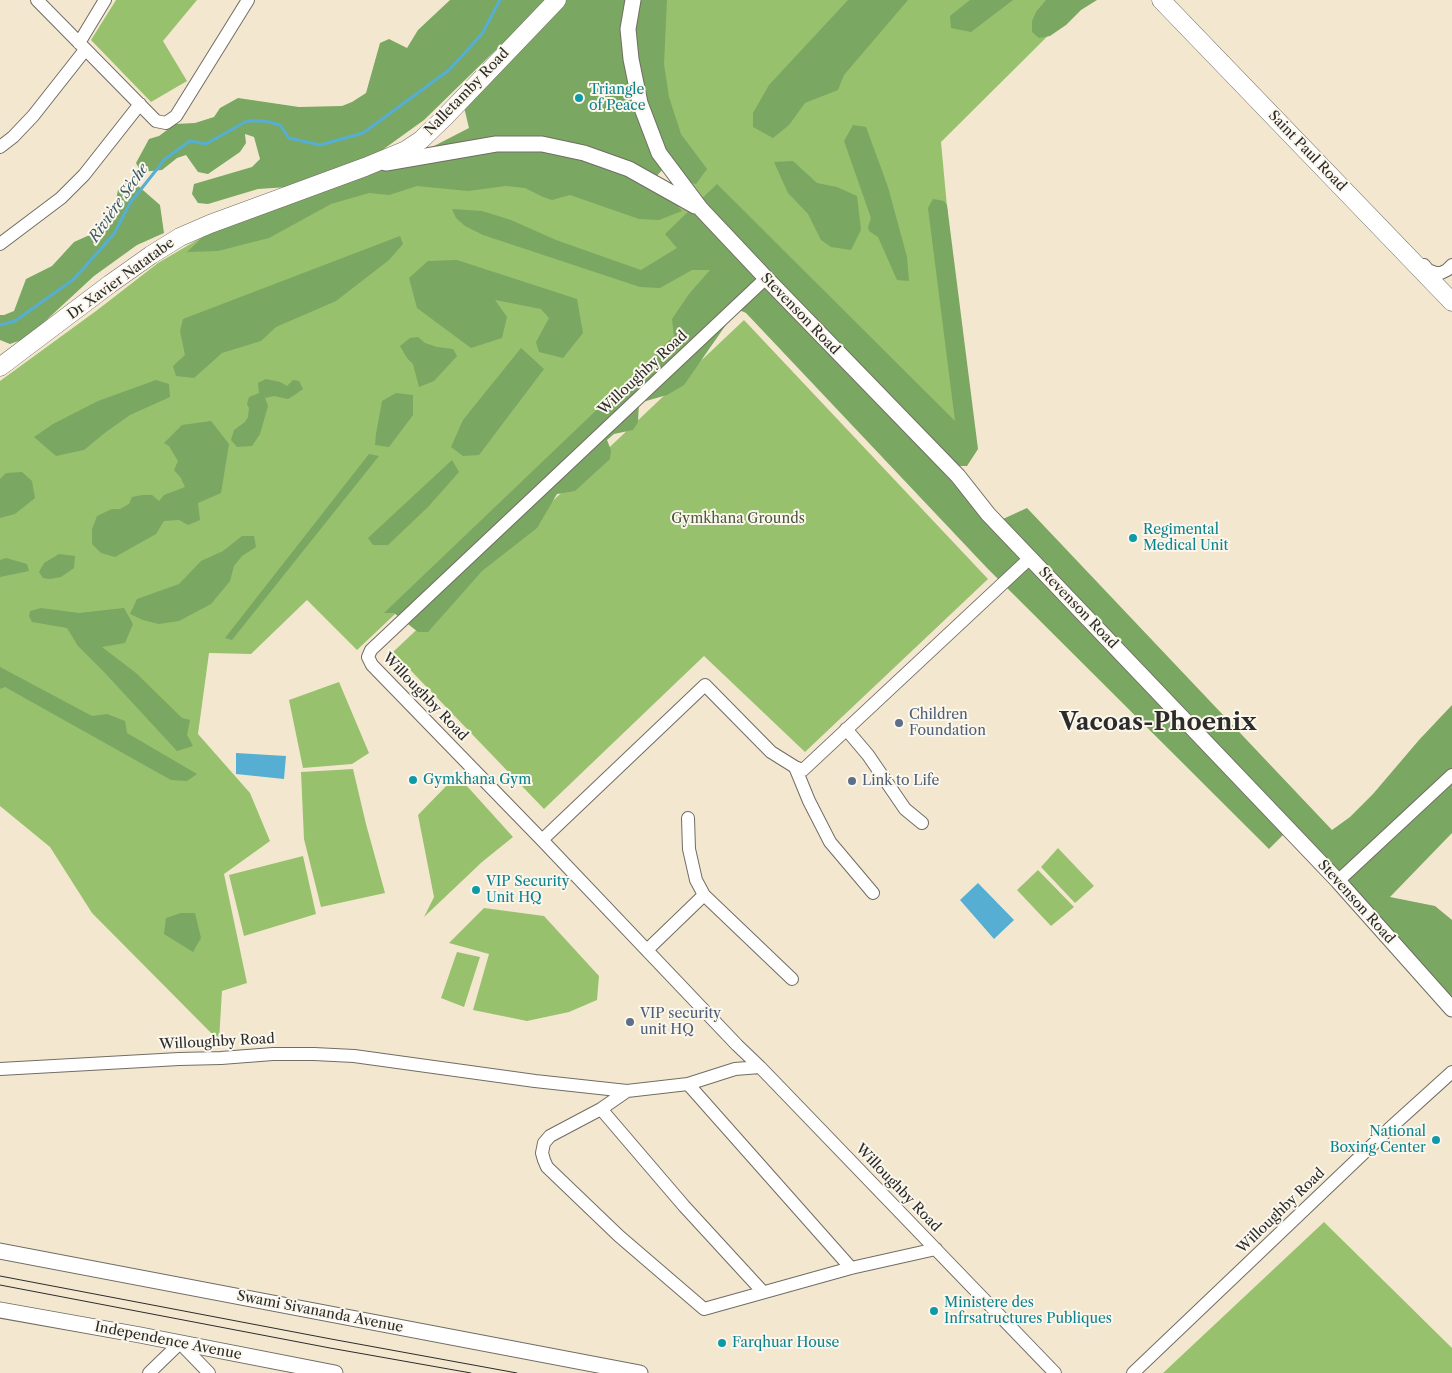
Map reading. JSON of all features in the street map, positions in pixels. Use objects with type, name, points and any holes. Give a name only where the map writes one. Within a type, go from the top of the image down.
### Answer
[{"type":"main road","name":"Nalletamby Road","points":[[365,167],[406,150],[421,140],[557,0]]},
{"type":"main road","name":"Saint Paul Road","points":[[1162,0],[1383,229],[1449,292]]},
{"type":"main road","name":"Dr Xavier Natatabe","points":[[0,367],[151,255],[180,237],[210,224],[365,167]]},
{"type":"street","points":[[37,0],[156,120],[166,123],[176,116],[248,0]]},
{"type":"street","points":[[0,147],[13,137],[33,116],[82,46],[105,0]]},
{"type":"street","name":"Stevenson Road","points":[[633,0],[628,29],[631,59],[640,104],[659,153],[701,209],[958,476],[988,514],[1338,880],[1452,1010]]},
{"type":"street","points":[[0,244],[61,198],[84,174],[140,104]]},
{"type":"street","name":"Stevenson Road","points":[[365,167],[496,144],[542,144],[584,153],[629,169],[701,209]]},
{"type":"street","points":[[1383,229],[1396,236],[1428,270],[1441,273],[1448,270],[1452,265]]},
{"type":"street","name":"Willoughby Road","points":[[766,278],[371,650],[368,657],[372,665],[1055,1373]]},
{"type":"street","points":[[542,840],[705,685],[771,752],[803,770],[1030,558]]},
{"type":"street","points":[[846,729],[868,755],[905,809],[922,823]]},
{"type":"street","points":[[795,767],[809,801],[830,842],[873,893]]},
{"type":"street","points":[[1338,880],[1452,775]]},
{"type":"street","points":[[688,818],[689,848],[696,880],[704,895],[792,978]]},
{"type":"street","points":[[647,950],[704,895]]},
{"type":"street","points":[[712,1077],[730,1065],[736,1055],[737,1045]]},
{"type":"street","name":"Willoughby Road","points":[[0,1069],[273,1054],[314,1054],[354,1056],[535,1081],[627,1091],[688,1084],[735,1068],[760,1067]]},
{"type":"street","name":"Willoughby Road","points":[[1133,1373],[1389,1129],[1452,1072]]},
{"type":"street","points":[[688,1084],[850,1268]]},
{"type":"street","points":[[627,1091],[600,1109],[550,1136],[544,1143],[542,1153],[547,1167],[619,1236],[704,1309],[850,1268],[936,1249]]},
{"type":"street","points":[[600,1109],[684,1206],[763,1292]]},
{"type":"street","name":"Swami Sivananda Avenue","points":[[0,1251],[640,1373]]},
{"type":"street","name":"Independence Avenue","points":[[0,1310],[335,1373]]},
{"type":"street","points":[[149,1373],[180,1343],[209,1373]]},
{"type":"green space","points":[[116,0],[197,0],[163,41],[187,81],[151,102],[91,40]]},
{"type":"green space","points":[[450,0],[547,0],[424,120],[374,156],[288,187],[258,189],[208,204],[198,203],[192,194],[194,184],[252,167],[260,159],[254,137],[245,134],[246,143],[240,152],[208,174],[198,172],[186,155],[177,158],[162,170],[141,172],[136,163],[149,139],[159,136],[175,124],[195,123],[214,117],[220,108],[238,98],[299,107],[342,106],[352,102],[366,93],[380,43],[389,39],[407,48],[418,30]]},
{"type":"green space","points":[[561,0],[667,0],[664,64],[669,97],[681,134],[707,169],[696,184],[686,182],[665,167],[653,180],[682,211],[659,220],[639,219],[570,195],[552,200],[525,188],[506,186],[468,191],[417,186],[389,195],[369,193],[331,204],[269,238],[218,251],[187,252],[212,228],[403,162],[469,128],[464,107]]},
{"type":"green space","points":[[640,0],[1084,0],[941,142],[969,444],[753,276],[357,650],[307,600],[251,654],[209,653],[198,734],[250,793],[270,841],[224,874],[247,983],[222,991],[219,1041],[92,913],[50,847],[0,806],[0,381],[158,263],[204,236],[421,169],[667,205],[691,183]]},
{"type":"green space","points":[[848,0],[908,0],[844,75],[838,90],[805,103],[789,125],[773,138],[753,127],[753,113],[769,85]]},
{"type":"green space","points":[[970,0],[1013,0],[971,32],[951,28],[950,16]]},
{"type":"green space","points":[[1046,0],[1097,0],[1081,10],[1066,25],[1050,36],[1039,38],[1032,32],[1032,21],[1036,12]]},
{"type":"green space","points":[[853,125],[866,127],[888,187],[907,257],[909,281],[897,280],[878,237],[869,231],[868,227],[871,218],[844,141]]},
{"type":"green space","points":[[793,161],[817,183],[837,187],[857,196],[861,230],[851,250],[831,247],[821,240],[808,214],[788,193],[774,162]]},
{"type":"green space","points":[[126,183],[136,184],[160,205],[164,233],[137,245],[94,276],[27,338],[10,344],[0,340],[0,315],[14,311],[26,279],[52,266],[74,242],[103,229],[114,211],[118,190]]},
{"type":"green space","points":[[717,184],[955,421],[928,208],[933,199],[944,201],[947,205],[978,449],[967,466],[957,466],[898,425],[992,524],[1027,508],[1332,830],[1350,817],[1373,794],[1452,705],[1452,833],[1390,897],[1435,906],[1452,920],[1452,998],[1290,828],[1269,849],[987,568],[746,313],[737,309],[684,385],[667,395],[639,403],[638,422],[633,430],[614,434],[607,440],[611,450],[610,459],[575,491],[557,494],[537,528],[482,571],[428,632],[418,632],[394,613],[384,613],[674,336],[672,319],[689,294],[710,270],[692,270],[660,288],[640,287],[483,235],[465,226],[456,218],[452,209],[482,211],[511,220],[556,240],[641,270],[677,248],[665,234]]},
{"type":"green space","points":[[400,236],[403,244],[389,260],[336,301],[276,327],[261,341],[222,353],[194,378],[176,376],[173,366],[185,355],[180,331],[183,319]]},
{"type":"green space","points":[[457,260],[577,299],[583,333],[563,358],[539,352],[536,342],[549,318],[541,309],[495,300],[507,317],[502,338],[471,348],[417,308],[409,278],[428,261]]},
{"type":"green space","name":"Gymkhana Grounds","points":[[744,320],[988,579],[805,752],[704,656],[544,809],[393,652]]},
{"type":"green space","points":[[418,337],[425,343],[453,349],[457,356],[434,381],[419,387],[413,364],[400,346],[410,338]]},
{"type":"green space","points":[[521,348],[544,369],[479,455],[463,456],[451,447],[463,420]]},
{"type":"green space","points":[[266,379],[280,382],[287,386],[293,380],[299,381],[303,389],[288,399],[274,396],[265,398],[268,406],[260,434],[252,446],[237,447],[231,440],[234,430],[245,422],[248,417],[249,408],[247,404],[249,397],[259,393],[258,383]]},
{"type":"green space","points":[[156,380],[169,384],[170,397],[130,415],[84,450],[56,456],[34,437],[53,424],[98,401]]},
{"type":"green space","points":[[396,393],[413,395],[413,415],[389,447],[375,445],[382,401]]},
{"type":"green space","points":[[211,421],[229,444],[221,493],[198,503],[200,520],[188,525],[179,520],[164,521],[156,534],[115,557],[101,553],[92,544],[92,529],[97,516],[112,509],[120,509],[129,504],[132,497],[152,495],[159,501],[164,495],[185,487],[181,478],[174,470],[178,461],[169,446],[164,443],[182,425]]},
{"type":"green space","points":[[369,454],[379,456],[232,640],[225,638]]},
{"type":"green space","points":[[452,460],[459,472],[428,507],[388,545],[373,545],[368,538]]},
{"type":"green space","points":[[22,472],[32,481],[35,498],[15,514],[0,518],[0,479],[6,473]]},
{"type":"green space","points":[[242,536],[254,536],[256,547],[242,556],[234,566],[230,581],[211,604],[179,621],[159,624],[130,614],[137,599],[179,584],[201,561],[223,551]]},
{"type":"green space","points":[[59,554],[75,556],[74,568],[61,577],[43,578],[39,572],[44,563]]},
{"type":"green space","points":[[6,558],[27,564],[29,571],[0,577],[0,560]]},
{"type":"green space","points":[[41,608],[79,613],[124,608],[133,624],[125,643],[102,647],[136,673],[182,718],[190,720],[187,735],[193,746],[177,751],[78,646],[67,628],[32,622],[29,616],[30,611]]},
{"type":"green space","points":[[0,667],[92,716],[107,714],[125,721],[127,733],[197,774],[187,781],[171,780],[5,687],[0,689]]},
{"type":"green space","points":[[339,682],[369,753],[352,764],[303,768],[289,700]]},
{"type":"green space","points":[[353,769],[385,893],[321,907],[304,839],[301,772]]},
{"type":"green space","points":[[457,775],[513,837],[482,862],[424,917],[434,897],[418,815]]},
{"type":"green space","points":[[1058,848],[1094,886],[1075,903],[1041,867]]},
{"type":"green space","points":[[303,856],[316,914],[244,936],[229,875]]},
{"type":"green space","points":[[1038,870],[1074,907],[1051,926],[1017,890]]},
{"type":"green space","points":[[484,908],[544,916],[599,976],[597,1000],[569,1012],[527,1021],[473,1010],[489,954],[449,943]]},
{"type":"green space","points":[[181,913],[195,913],[201,938],[193,952],[164,934],[166,918]]},
{"type":"green space","points":[[457,952],[480,957],[464,1007],[441,998]]},
{"type":"green space","points":[[1324,1222],[1452,1348],[1452,1373],[1163,1373]]},
{"type":"water","points":[[236,753],[286,756],[284,779],[236,774]]},
{"type":"water","points":[[978,883],[1014,920],[994,939],[960,900]]},
{"type":"waterway","name":"Rivière Sèche","points":[[0,325],[15,321],[74,279],[114,234],[130,203],[165,159],[190,141],[206,144],[247,121],[265,121],[280,125],[289,138],[320,145],[363,133],[449,70],[482,34],[500,0]]},
{"type":"tram line","points":[[0,1276],[517,1373]]},
{"type":"tram line","points":[[0,1285],[471,1373]]},
{"type":"place","name":"Triangle of Peace","points":[[579,98]]},
{"type":"place","name":"Regimental Medical Unit","points":[[1133,538]]},
{"type":"place","name":"Children Foundation","points":[[899,723]]},
{"type":"place","name":"Gymkhana Gym","points":[[413,780]]},
{"type":"place","name":"Link to Life","points":[[852,781]]},
{"type":"place","name":"VIP Security Unit HQ","points":[[476,890]]},
{"type":"place","name":"VIP security unit HQ","points":[[630,1022]]},
{"type":"place","name":"National Boxing Center","points":[[1436,1140]]},
{"type":"place","name":"Ministere des Infrsatructures Publiques","points":[[934,1311]]},
{"type":"place","name":"Farqhuar House","points":[[722,1343]]},
{"type":"district","name":"Vacoas-Phoenix","points":[[1158,723]]}]
